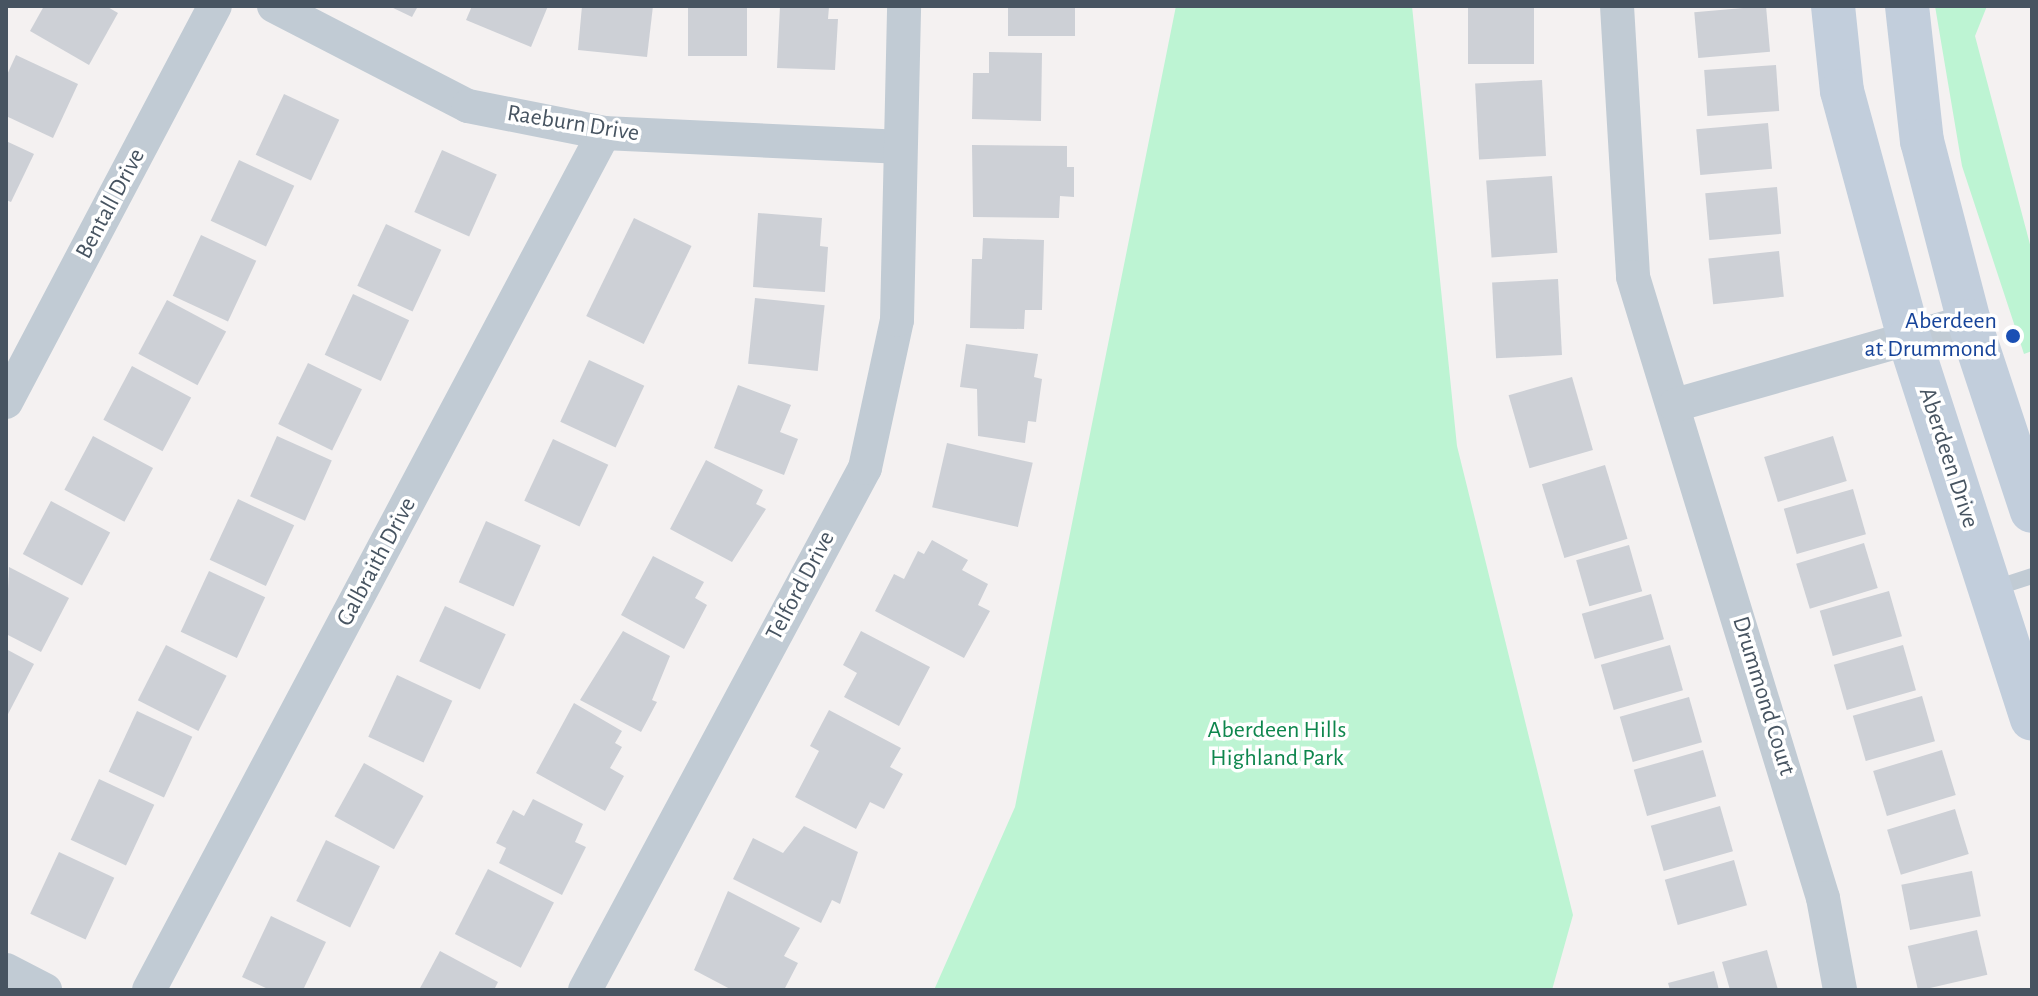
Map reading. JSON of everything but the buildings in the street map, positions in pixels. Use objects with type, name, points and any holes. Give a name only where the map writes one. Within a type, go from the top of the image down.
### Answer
[{"type":"main road","name":"Aberdeen Drive","points":[[1833,6],[1842,91],[1909,338],[2032,719]]},
{"type":"main road","points":[[1907,6],[1922,141],[1969,321],[2032,511]]},
{"type":"street","name":"Bentall Drive","points":[[6,402],[215,6]]},
{"type":"street","name":"Raeburn Drive","points":[[274,6],[468,106],[604,133],[898,147]]},
{"type":"street","name":"Telford Drive","points":[[585,990],[865,468],[897,320],[898,147],[904,6]]},
{"type":"street","name":"Drummond Court","points":[[1617,6],[1633,277],[1675,405],[1823,898],[1840,990]]},
{"type":"street","name":"Galbraith Drive","points":[[149,990],[604,133]]},
{"type":"street","points":[[1675,405],[1969,321]]},
{"type":"street","points":[[6,970],[45,990]]},
{"type":"lane","points":[[1990,590],[2032,576]]},
{"type":"green space","name":"Aberdeen Hills Highland Park","points":[[1176,6],[1412,6],[1457,446],[1573,915],[1552,990],[934,990],[1015,807]]},
{"type":"green space","points":[[1935,6],[1987,6],[1975,36],[2032,252],[2032,351],[2024,354],[1962,166]]},
{"type":"place","name":"Aberdeen at Drummond","points":[[2013,336]]}]
